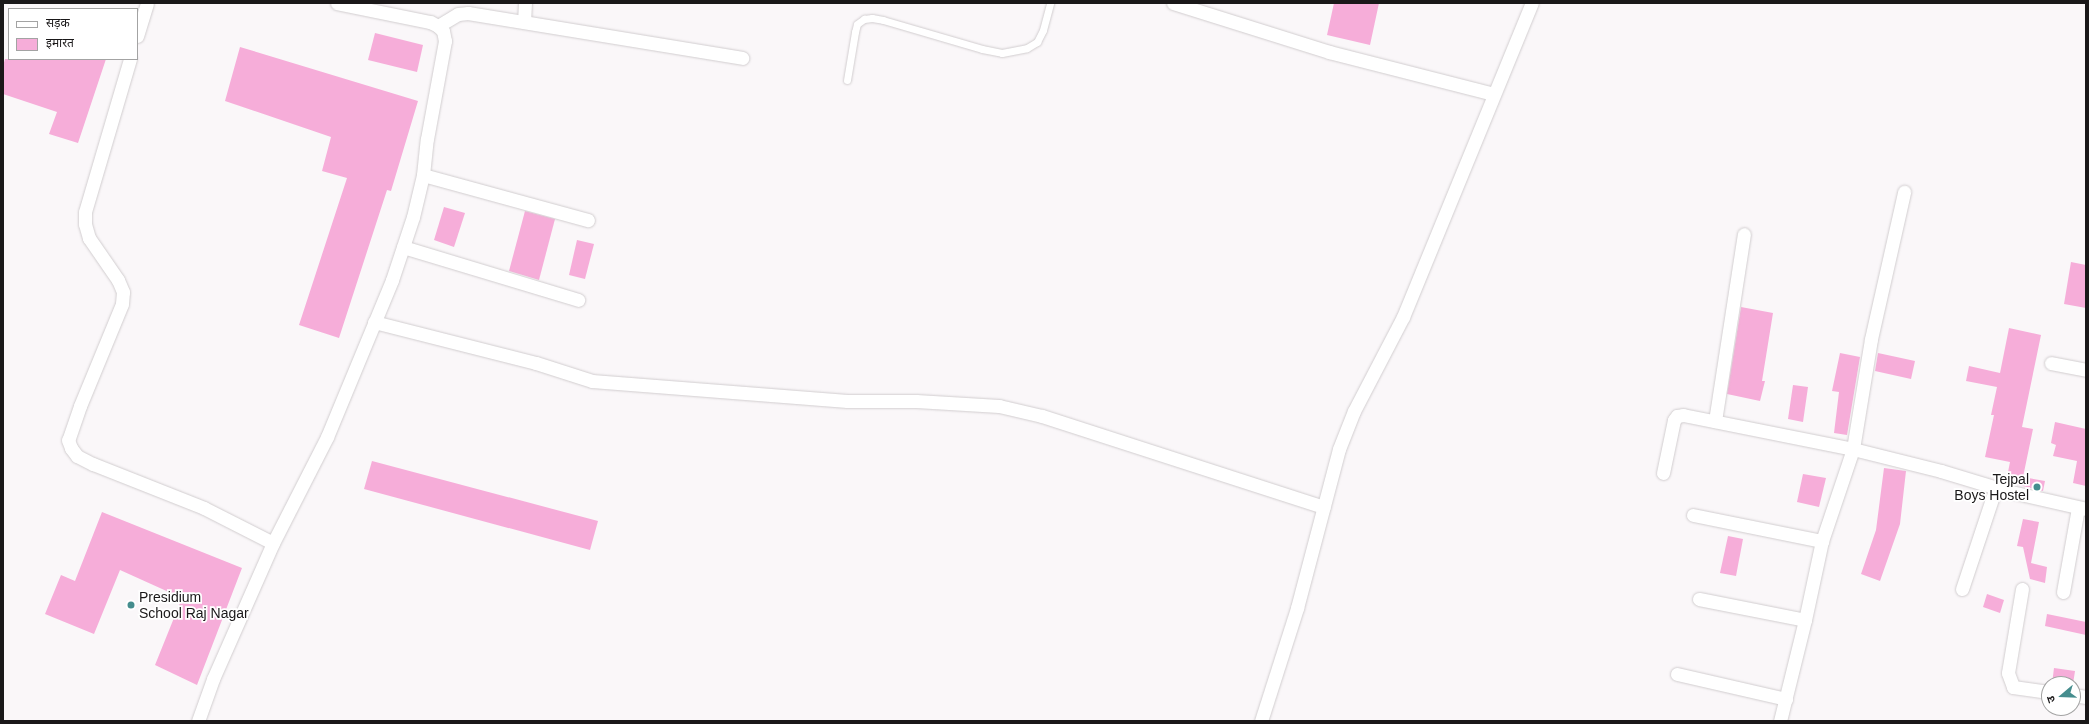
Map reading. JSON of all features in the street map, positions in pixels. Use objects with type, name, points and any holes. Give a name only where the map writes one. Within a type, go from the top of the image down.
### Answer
[{"type":"street","points":[[138,33],[147,3]]},
{"type":"street","points":[[198,721],[213,679],[273,543],[326,437],[374,322],[413,217],[423,174],[427,139],[445,41],[443,32],[438,26],[430,22],[337,3]]},
{"type":"street","points":[[524,22],[525,3]]},
{"type":"street","points":[[1173,3],[1329,52],[1494,94]]},
{"type":"street","points":[[1261,721],[1297,608],[1340,449],[1354,411],[1403,317],[1532,3]]},
{"type":"street","points":[[438,26],[458,14],[468,13],[742,58]]},
{"type":"street","points":[[130,60],[85,212],[85,224],[89,238],[118,280],[123,292],[122,304],[80,406],[68,440],[76,456],[204,508],[273,543]]},
{"type":"street","points":[[423,174],[588,220]]},
{"type":"street","points":[[1780,721],[1805,620],[1822,541],[1853,449],[1871,339],[1904,192]]},
{"type":"street","points":[[1715,421],[1744,234]]},
{"type":"street","points":[[403,247],[578,300]]},
{"type":"street","points":[[374,322],[536,363],[592,381],[847,401],[916,401],[1000,406],[1049,418],[1324,507]]},
{"type":"street","points":[[2051,363],[2086,370]]},
{"type":"street","points":[[1663,473],[1674,420],[1677,416],[1683,415],[1853,449],[1941,471],[1996,488],[2082,508],[2063,592]]},
{"type":"street","points":[[1962,589],[1996,488]]},
{"type":"street","points":[[1694,515],[1822,541]]},
{"type":"street","points":[[2022,589],[2008,673],[2013,687],[2041,691]]},
{"type":"street","points":[[1699,599],[1805,620]]},
{"type":"street","points":[[1677,674],[1786,699]]},
{"type":"lane","points":[[847,80],[857,24],[864,19],[872,18],[883,20],[982,50],[1002,53],[1027,48],[1037,42],[1043,30],[1050,3]]},
{"type":"building","points":[[1334,3],[1379,3],[1370,45],[1327,35]]},
{"type":"building","points":[[375,33],[423,45],[417,72],[368,60]]},
{"type":"building","points":[[240,47],[418,101],[391,191],[387,190],[339,338],[299,325],[347,178],[322,171],[331,137],[225,101]]},
{"type":"building","points":[[5,59],[106,60],[78,143],[49,134],[57,112],[3,94],[3,66]]},
{"type":"building","points":[[444,207],[465,213],[454,247],[434,240]]},
{"type":"building","points":[[525,211],[555,219],[539,280],[509,271]]},
{"type":"building","points":[[577,240],[594,244],[585,279],[569,275]]},
{"type":"building","points":[[2071,262],[2086,265],[2086,308],[2064,304]]},
{"type":"building","points":[[1741,307],[1773,313],[1762,381],[1765,381],[1760,401],[1727,394]]},
{"type":"building","points":[[2009,328],[2041,335],[2022,427],[2033,429],[2023,477],[2045,481],[2043,491],[2006,482],[2010,462],[1985,457],[1994,415],[1991,415],[1997,387],[1966,381],[1969,366],[2000,373]]},
{"type":"building","points":[[1840,353],[1860,357],[1847,435],[1834,433],[1839,392],[1832,391]]},
{"type":"building","points":[[1878,353],[1915,361],[1911,379],[1875,371]]},
{"type":"building","points":[[1793,385],[1808,387],[1803,422],[1788,419]]},
{"type":"building","points":[[2055,422],[2086,429],[2086,486],[2073,483],[2077,461],[2053,456],[2056,445],[2051,443]]},
{"type":"building","points":[[372,461],[598,521],[590,550],[364,489]]},
{"type":"building","points":[[1884,468],[1906,471],[1900,524],[1880,581],[1861,574],[1876,530]]},
{"type":"building","points":[[1803,474],[1826,478],[1819,507],[1797,502]]},
{"type":"building","points":[[102,512],[242,568],[197,685],[155,665],[182,598],[120,570],[94,634],[45,614],[61,575],[75,581]]},
{"type":"building","points":[[2023,519],[2039,522],[2031,563],[2047,567],[2045,583],[2030,579],[2023,547],[2017,546]]},
{"type":"building","points":[[1728,536],[1743,539],[1736,576],[1720,573]]},
{"type":"building","points":[[1987,594],[2004,600],[2000,613],[1983,607]]},
{"type":"building","points":[[2047,614],[2086,622],[2086,635],[2045,626]]},
{"type":"building","points":[[2054,668],[2075,671],[2074,676],[2053,676]]},
{"type":"place","name":"Tejpal Boys Hostel","points":[[2037,487]]},
{"type":"place","name":"Presidium School Raj Nagar","points":[[131,605]]}]
